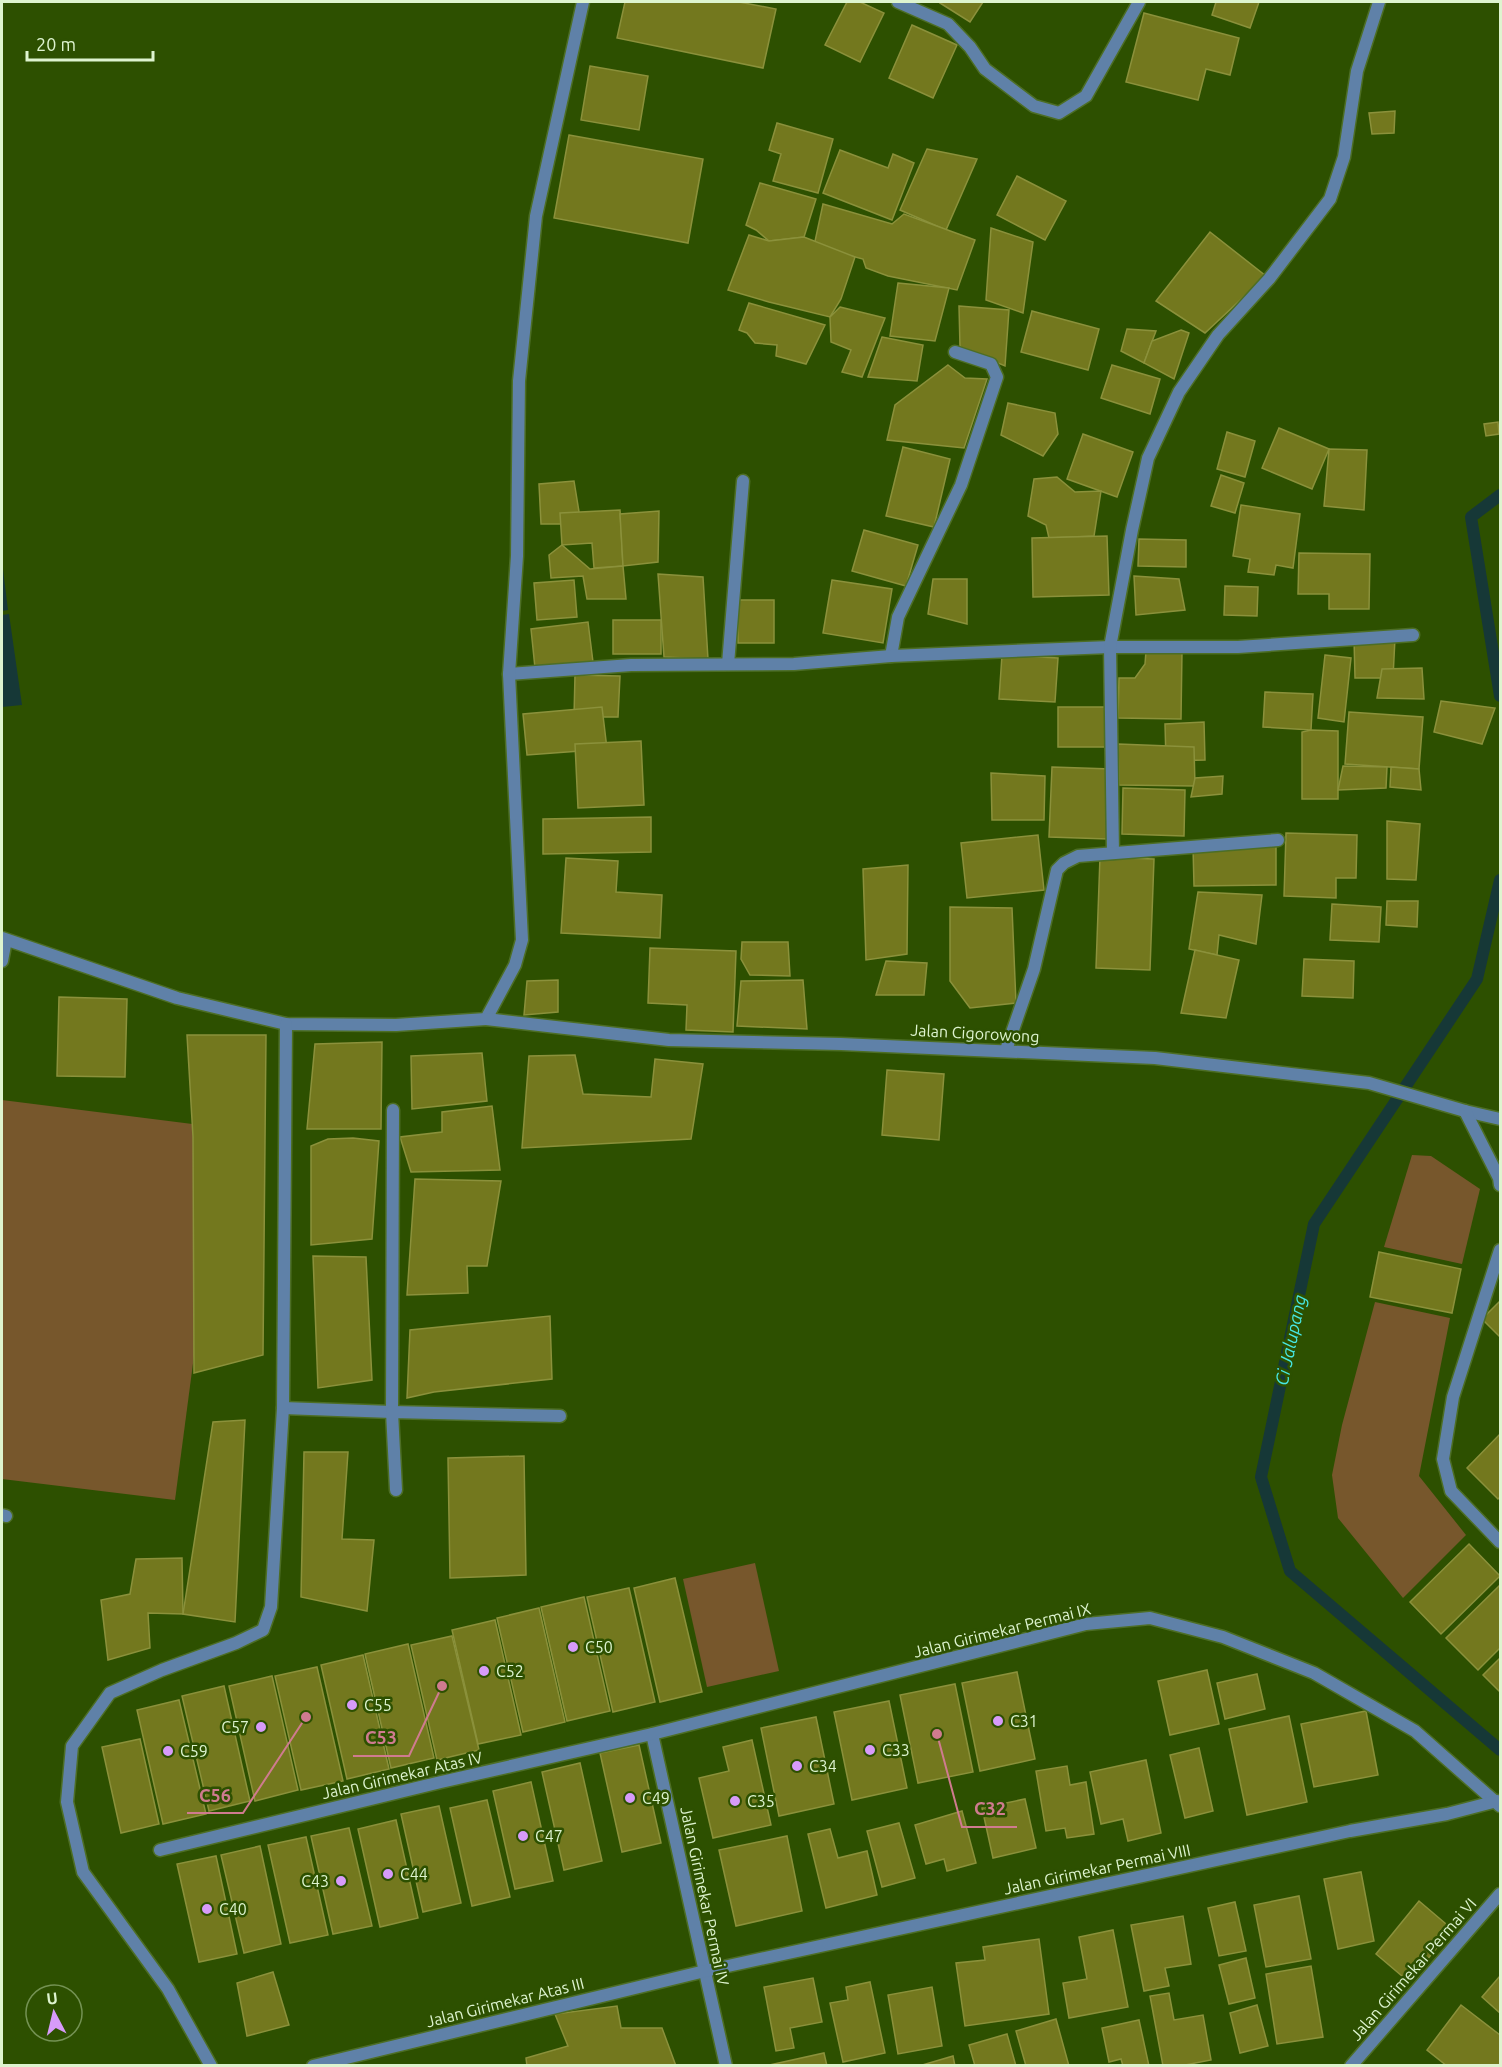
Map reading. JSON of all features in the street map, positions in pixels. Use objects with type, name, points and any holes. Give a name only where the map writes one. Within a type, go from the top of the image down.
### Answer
[{"type":"street","points":[[486,1019],[515,964],[522,940],[509,674],[518,556],[519,381],[536,216],[583,2]]},
{"type":"street","points":[[898,2],[948,24],[970,47],[985,69],[1034,106],[1059,113],[1086,96],[1139,2]]},
{"type":"street","points":[[1113,853],[1110,647],[1148,458],[1179,392],[1218,334],[1269,279],[1330,199],[1344,157],[1357,71],[1379,2]]},
{"type":"street","points":[[891,656],[898,617],[961,485],[997,376],[991,364],[955,352]]},
{"type":"street","points":[[728,664],[742,481]]},
{"type":"street","points":[[509,674],[631,665],[794,664],[891,656],[1110,647],[1238,647],[1413,635]]},
{"type":"street","points":[[1006,1050],[1034,969],[1057,870],[1064,863],[1078,856],[1278,840]]},
{"type":"street","points":[[2,961],[4,939]]},
{"type":"street","name":"Jalan Cigorowong","points":[[4,939],[177,998],[286,1024],[396,1025],[486,1019],[669,1040],[1006,1050],[1155,1058],[1369,1083],[1500,1119]]},
{"type":"street","points":[[210,2066],[168,1989],[84,1872],[67,1802],[72,1746],[110,1694],[162,1670],[236,1643],[263,1629],[271,1607],[283,1408],[286,1024]]},
{"type":"street","points":[[393,1110],[392,1412],[396,1490]]},
{"type":"street","points":[[1462,1110],[1499,1178],[1500,1185]]},
{"type":"street","points":[[1500,1250],[1453,1397],[1443,1459],[1451,1491],[1500,1542]]},
{"type":"street","points":[[283,1408],[560,1416]]},
{"type":"street","name":"Jalan Girimekar Permai IX","points":[[652,1734],[1086,1624],[1150,1618],[1223,1637],[1314,1673],[1415,1731],[1499,1803]]},
{"type":"street","name":"Jalan Girimekar Atas IV","points":[[160,1850],[652,1734]]},
{"type":"street","name":"Jalan Girimekar Permai IV","points":[[652,1734],[726,2066]]},
{"type":"street","name":"Jalan Girimekar Permai VIII","points":[[705,1971],[1350,1831],[1499,1803]]},
{"type":"street","name":"Jalan Girimekar Permai VI","points":[[1350,2065],[1500,1894]]},
{"type":"street","name":"Jalan Girimekar Atas III","points":[[313,2066],[705,1971]]},
{"type":"shaded area","points":[[2,1100],[224,1128],[175,1500],[2,1479]]},
{"type":"shaded area","points":[[1412,1155],[1431,1156],[1480,1189],[1462,1264],[1384,1247]]},
{"type":"shaded area","points":[[1375,1302],[1450,1318],[1419,1476],[1466,1535],[1403,1598],[1338,1518],[1332,1475],[1342,1425]]},
{"type":"shaded area","points":[[755,1563],[779,1671],[707,1687],[683,1579]]},
{"type":"water","points":[[2,561],[8,610],[2,611]]},
{"type":"water","points":[[9,614],[22,705],[2,707],[2,615]]},
{"type":"building","points":[[625,2],[739,2],[776,9],[763,68],[617,38]]},
{"type":"building","points":[[847,2],[860,2],[884,13],[860,62],[825,45]]},
{"type":"building","points":[[941,2],[983,2],[970,22]]},
{"type":"building","points":[[1216,2],[1259,2],[1250,28],[1212,15]]},
{"type":"building","points":[[1144,13],[1239,38],[1230,75],[1206,69],[1198,100],[1126,82]]},
{"type":"building","points":[[912,25],[957,45],[933,98],[889,78]]},
{"type":"building","points":[[590,66],[648,76],[639,130],[581,120]]},
{"type":"building","points":[[1395,111],[1394,133],[1372,134],[1369,113]]},
{"type":"building","points":[[777,123],[833,139],[818,193],[773,181],[781,154],[769,150]]},
{"type":"building","points":[[569,135],[703,159],[688,243],[554,218]]},
{"type":"building","points":[[927,149],[977,159],[946,230],[900,210]]},
{"type":"building","points":[[840,150],[888,168],[893,154],[914,163],[892,220],[823,193]]},
{"type":"building","points":[[1017,176],[1066,201],[1045,240],[997,215]]},
{"type":"building","points":[[760,183],[816,199],[804,237],[769,241],[746,225]]},
{"type":"building","points":[[823,204],[892,224],[904,214],[975,240],[957,290],[888,276],[866,268],[863,259],[814,246]]},
{"type":"building","points":[[991,228],[1033,242],[1023,313],[986,300]]},
{"type":"building","points":[[1210,232],[1266,276],[1205,333],[1156,301]]},
{"type":"building","points":[[749,235],[769,241],[804,237],[855,257],[841,299],[830,317],[728,290]]},
{"type":"building","points":[[898,283],[949,288],[935,341],[890,336]]},
{"type":"building","points":[[749,303],[825,325],[806,364],[776,356],[777,345],[755,343],[747,333],[739,330]]},
{"type":"building","points":[[959,306],[1009,310],[1005,366],[960,347]]},
{"type":"building","points":[[840,307],[885,318],[862,377],[842,372],[851,350],[831,342],[830,317]]},
{"type":"building","points":[[1032,311],[1099,329],[1088,370],[1021,352]]},
{"type":"building","points":[[1127,329],[1156,331],[1144,363],[1121,351]]},
{"type":"building","points":[[1181,330],[1189,333],[1174,379],[1144,363],[1152,341]]},
{"type":"building","points":[[882,337],[923,345],[917,381],[868,377]]},
{"type":"building","points":[[948,365],[965,378],[987,379],[964,448],[887,440],[895,405]]},
{"type":"building","points":[[1112,365],[1160,379],[1150,414],[1101,398]]},
{"type":"building","points":[[1008,403],[1055,413],[1058,434],[1043,456],[1001,435]]},
{"type":"building","points":[[1498,422],[1499,434],[1486,436],[1484,424]]},
{"type":"building","points":[[1279,428],[1329,449],[1312,489],[1262,468]]},
{"type":"building","points":[[1227,432],[1255,441],[1245,477],[1217,469]]},
{"type":"building","points":[[1083,434],[1133,452],[1117,497],[1067,479]]},
{"type":"building","points":[[903,447],[950,459],[934,527],[886,516]]},
{"type":"building","points":[[1329,449],[1367,450],[1364,510],[1324,506]]},
{"type":"building","points":[[1221,475],[1244,483],[1235,513],[1211,506]]},
{"type":"building","points":[[1057,477],[1075,492],[1101,491],[1094,536],[1049,538],[1046,525],[1028,516],[1034,479]]},
{"type":"building","points":[[574,481],[581,524],[541,524],[539,484]]},
{"type":"building","points":[[1241,505],[1300,514],[1293,568],[1276,565],[1274,575],[1248,572],[1250,559],[1233,556]]},
{"type":"building","points":[[620,510],[623,566],[594,568],[592,543],[562,545],[560,513]]},
{"type":"building","points":[[659,511],[658,562],[623,566],[620,514]]},
{"type":"building","points":[[864,530],[918,545],[906,586],[852,571]]},
{"type":"building","points":[[1107,536],[1109,595],[1033,597],[1032,538]]},
{"type":"building","points":[[1139,539],[1186,540],[1186,567],[1138,566]]},
{"type":"building","points":[[562,545],[590,569],[623,566],[626,599],[587,599],[583,576],[551,578],[549,555]]},
{"type":"building","points":[[1299,553],[1370,554],[1369,609],[1329,609],[1329,594],[1298,594]]},
{"type":"building","points":[[658,574],[703,577],[708,659],[664,657]]},
{"type":"building","points":[[1134,576],[1179,579],[1185,610],[1136,615]]},
{"type":"building","points":[[933,579],[967,579],[967,624],[928,614]]},
{"type":"building","points":[[574,580],[577,617],[537,620],[534,583]]},
{"type":"building","points":[[832,580],[892,589],[883,643],[823,633]]},
{"type":"building","points":[[1225,586],[1258,587],[1257,616],[1224,615]]},
{"type":"building","points":[[737,600],[774,600],[774,643],[738,643]]},
{"type":"building","points":[[613,620],[661,620],[661,654],[613,654]]},
{"type":"building","points":[[588,622],[593,662],[535,668],[531,629]]},
{"type":"building","points":[[1395,638],[1393,678],[1355,678],[1354,639]]},
{"type":"building","points":[[1146,651],[1182,651],[1181,719],[1118,718],[1119,678],[1135,678],[1145,664]]},
{"type":"building","points":[[1002,655],[1058,658],[1055,702],[999,699]]},
{"type":"building","points":[[1325,655],[1351,658],[1344,722],[1318,718]]},
{"type":"building","points":[[1422,668],[1424,699],[1377,698],[1382,669]]},
{"type":"building","points":[[575,675],[620,676],[618,717],[574,717]]},
{"type":"building","points":[[1265,692],[1313,694],[1311,730],[1263,727]]},
{"type":"building","points":[[1441,701],[1495,708],[1482,744],[1434,732]]},
{"type":"building","points":[[602,707],[607,749],[527,755],[523,714]]},
{"type":"building","points":[[1058,707],[1107,707],[1107,747],[1058,747]]},
{"type":"building","points":[[1349,712],[1423,717],[1419,769],[1345,764]]},
{"type":"building","points":[[1204,722],[1205,760],[1166,761],[1165,724]]},
{"type":"building","points":[[1338,731],[1338,799],[1302,799],[1302,732]]},
{"type":"building","points":[[641,741],[644,805],[578,808],[575,744]]},
{"type":"building","points":[[1118,744],[1194,747],[1195,786],[1119,785]]},
{"type":"building","points":[[1343,766],[1387,767],[1386,788],[1338,790]]},
{"type":"building","points":[[1052,767],[1111,769],[1108,839],[1049,837]]},
{"type":"building","points":[[1391,767],[1419,769],[1421,790],[1390,787]]},
{"type":"building","points":[[991,773],[1045,776],[1044,820],[992,820]]},
{"type":"building","points":[[1223,776],[1222,794],[1191,797],[1195,778]]},
{"type":"building","points":[[1123,788],[1185,790],[1184,836],[1122,834]]},
{"type":"building","points":[[651,817],[651,852],[543,854],[543,819]]},
{"type":"building","points":[[1387,821],[1420,824],[1416,880],[1387,879]]},
{"type":"building","points":[[1286,833],[1357,835],[1356,878],[1336,878],[1336,898],[1284,896]]},
{"type":"building","points":[[1038,835],[1044,890],[967,898],[961,843]]},
{"type":"building","points":[[1276,846],[1276,885],[1194,886],[1193,847]]},
{"type":"building","points":[[1100,857],[1154,859],[1150,970],[1096,968]]},
{"type":"building","points":[[566,858],[618,861],[616,892],[662,895],[660,938],[561,933]]},
{"type":"building","points":[[908,865],[907,954],[866,960],[863,869]]},
{"type":"building","points":[[1198,892],[1262,895],[1256,944],[1219,935],[1217,955],[1189,949]]},
{"type":"building","points":[[1387,901],[1418,901],[1417,927],[1386,925]]},
{"type":"building","points":[[1332,904],[1381,907],[1379,942],[1330,940]]},
{"type":"building","points":[[950,907],[1012,908],[1016,1003],[970,1008],[950,981]]},
{"type":"building","points":[[742,942],[788,942],[790,976],[750,975],[741,959]]},
{"type":"building","points":[[650,948],[736,951],[733,1032],[686,1030],[687,1005],[648,1003]]},
{"type":"building","points":[[1195,950],[1239,960],[1226,1018],[1181,1013]]},
{"type":"building","points":[[1304,959],[1354,961],[1353,998],[1302,996]]},
{"type":"building","points":[[886,961],[927,963],[924,995],[876,995]]},
{"type":"building","points":[[558,980],[558,1012],[524,1015],[527,981]]},
{"type":"building","points":[[803,980],[807,1029],[737,1026],[741,981]]},
{"type":"building","points":[[59,997],[127,999],[125,1077],[57,1076]]},
{"type":"building","points":[[187,1035],[266,1035],[263,1355],[194,1373],[193,1137]]},
{"type":"building","points":[[382,1042],[381,1129],[307,1129],[315,1044]]},
{"type":"building","points":[[482,1053],[487,1101],[412,1109],[411,1056]]},
{"type":"building","points":[[575,1055],[583,1094],[651,1097],[655,1059],[703,1064],[691,1139],[522,1148],[529,1056]]},
{"type":"building","points":[[887,1070],[944,1074],[939,1140],[882,1135]]},
{"type":"building","points":[[492,1106],[500,1170],[411,1172],[400,1137],[442,1132],[442,1112]]},
{"type":"building","points":[[353,1138],[379,1141],[372,1239],[311,1245],[311,1146],[328,1139]]},
{"type":"building","points":[[415,1179],[501,1181],[487,1266],[467,1266],[468,1293],[407,1295]]},
{"type":"building","points":[[1379,1252],[1461,1269],[1452,1313],[1370,1297]]},
{"type":"building","points":[[313,1256],[366,1257],[372,1380],[318,1388]]},
{"type":"building","points":[[1500,1301],[1500,1337],[1482,1319]]},
{"type":"building","points":[[550,1316],[552,1379],[434,1392],[407,1398],[410,1330]]},
{"type":"building","points":[[245,1420],[235,1622],[183,1614],[213,1422]]},
{"type":"building","points":[[1500,1434],[1500,1497],[1498,1499],[1467,1468]]},
{"type":"building","points":[[304,1452],[348,1452],[342,1539],[374,1540],[367,1611],[301,1597]]},
{"type":"building","points":[[524,1456],[526,1575],[450,1578],[448,1458]]},
{"type":"building","points":[[1469,1544],[1500,1576],[1441,1634],[1410,1602]]},
{"type":"building","points":[[182,1558],[183,1614],[148,1613],[150,1648],[108,1660],[101,1600],[130,1594],[136,1559]]},
{"type":"building","points":[[675,1578],[702,1692],[660,1702],[634,1588]]},
{"type":"building","points":[[1500,1585],[1500,1648],[1478,1670],[1446,1638]]},
{"type":"building","points":[[629,1588],[655,1702],[613,1712],[587,1597]]},
{"type":"building","name":"C50","points":[[584,1597],[610,1711],[567,1721],[541,1607]]},
{"type":"building","points":[[539,1608],[565,1722],[523,1732],[497,1618]]},
{"type":"building","name":"C52","points":[[495,1620],[521,1735],[478,1744],[452,1630]]},
{"type":"building","points":[[452,1636],[479,1750],[437,1760],[411,1645]]},
{"type":"building","points":[[408,1644],[434,1758],[391,1768],[365,1654]]},
{"type":"building","name":"C55","points":[[363,1655],[389,1769],[347,1779],[321,1665]]},
{"type":"building","points":[[1500,1658],[1500,1692],[1483,1675]]},
{"type":"building","points":[[317,1667],[343,1781],[301,1790],[275,1676]]},
{"type":"building","points":[[1207,1670],[1219,1724],[1170,1735],[1158,1681]]},
{"type":"building","name":"C31","points":[[1017,1672],[1035,1759],[980,1771],[962,1683]]},
{"type":"building","points":[[1257,1674],[1265,1709],[1225,1719],[1217,1683]]},
{"type":"building","name":"C57","points":[[272,1676],[298,1790],[255,1801],[229,1686]]},
{"type":"building","points":[[955,1684],[973,1772],[918,1783],[900,1695]]},
{"type":"building","points":[[224,1686],[250,1801],[209,1811],[182,1696]]},
{"type":"building","name":"C59","points":[[179,1700],[206,1814],[163,1824],[137,1710]]},
{"type":"building","name":"C33","points":[[889,1701],[907,1788],[852,1800],[834,1712]]},
{"type":"building","points":[[1366,1711],[1378,1775],[1314,1787],[1301,1724]]},
{"type":"building","points":[[1289,1716],[1307,1802],[1247,1815],[1229,1729]]},
{"type":"building","name":"C34","points":[[816,1717],[834,1804],[779,1816],[761,1728]]},
{"type":"building","points":[[140,1739],[159,1824],[121,1833],[102,1747]]},
{"type":"building","name":"C35","points":[[752,1740],[771,1825],[713,1838],[699,1778],[729,1771],[723,1747]]},
{"type":"building","name":"C49","points":[[639,1745],[661,1843],[622,1852],[600,1753]]},
{"type":"building","points":[[1199,1748],[1213,1811],[1185,1818],[1170,1755]]},
{"type":"building","points":[[1146,1760],[1161,1833],[1128,1841],[1123,1819],[1101,1824],[1090,1772]]},
{"type":"building","points":[[580,1763],[602,1861],[564,1870],[542,1772]]},
{"type":"building","points":[[1067,1766],[1070,1785],[1086,1782],[1094,1834],[1067,1838],[1065,1828],[1046,1831],[1036,1771]]},
{"type":"building","name":"C47","points":[[531,1782],[553,1881],[515,1889],[493,1791]]},
{"type":"building","points":[[1025,1799],[1036,1848],[993,1858],[982,1808]]},
{"type":"building","points":[[487,1800],[510,1897],[472,1906],[450,1808]]},
{"type":"building","points":[[439,1806],[461,1903],[423,1912],[401,1814]]},
{"type":"building","points":[[962,1811],[976,1863],[947,1871],[944,1859],[926,1864],[915,1825]]},
{"type":"building","name":"C44","points":[[396,1820],[418,1918],[380,1927],[358,1829]]},
{"type":"building","points":[[899,1823],[915,1878],[882,1887],[867,1831]]},
{"type":"building","name":"C43","points":[[349,1828],[372,1926],[333,1934],[311,1836]]},
{"type":"building","points":[[830,1829],[838,1858],[867,1851],[877,1895],[826,1908],[808,1834]]},
{"type":"building","points":[[787,1836],[802,1911],[736,1926],[719,1850]]},
{"type":"building","points":[[306,1837],[328,1935],[290,1943],[268,1845]]},
{"type":"building","points":[[260,1846],[281,1944],[244,1953],[221,1855]]},
{"type":"building","name":"C40","points":[[216,1856],[237,1954],[199,1962],[177,1864]]},
{"type":"building","points":[[1361,1872],[1374,1941],[1338,1949],[1324,1879]]},
{"type":"building","points":[[1299,1896],[1311,1959],[1266,1967],[1254,1905]]},
{"type":"building","points":[[1419,1901],[1452,1929],[1409,1982],[1376,1954]]},
{"type":"building","points":[[1235,1902],[1246,1951],[1219,1956],[1208,1908]]},
{"type":"building","points":[[1183,1916],[1191,1964],[1165,1968],[1169,1986],[1144,1991],[1131,1925]]},
{"type":"building","points":[[1113,1930],[1128,2007],[1069,2018],[1063,1983],[1087,1979],[1079,1937]]},
{"type":"building","points":[[1039,1939],[1049,2014],[965,2026],[956,1963],[985,1960],[983,1947]]},
{"type":"building","points":[[1246,1958],[1255,1998],[1229,2004],[1219,1965]]},
{"type":"building","points":[[1311,1966],[1323,2037],[1277,2044],[1266,1974]]},
{"type":"building","points":[[273,1972],[289,2025],[247,2036],[237,1983]]},
{"type":"building","points":[[1500,1976],[1500,2013],[1482,1997]]},
{"type":"building","points":[[813,1978],[822,2022],[790,2028],[794,2048],[776,2051],[764,1987]]},
{"type":"building","points":[[870,1982],[885,2053],[843,2062],[830,2003],[848,2000],[846,1987]]},
{"type":"building","points":[[932,1987],[942,2046],[898,2054],[888,1995]]},
{"type":"building","points":[[1169,1993],[1174,2020],[1203,2015],[1211,2060],[1180,2066],[1163,2066],[1150,1996]]},
{"type":"building","points":[[1257,2005],[1268,2046],[1240,2053],[1230,2013]]},
{"type":"building","points":[[1461,2005],[1500,2035],[1500,2066],[1447,2066],[1427,2050]]},
{"type":"building","points":[[617,2006],[621,2028],[662,2028],[676,2066],[527,2066],[526,2058],[568,2046],[555,2014]]},
{"type":"building","points":[[1056,2019],[1069,2066],[1026,2066],[1016,2031]]},
{"type":"building","points":[[1139,2020],[1149,2066],[1123,2066],[1121,2059],[1109,2062],[1102,2028]]},
{"type":"building","points":[[1007,2034],[1016,2066],[975,2066],[969,2045]]},
{"type":"building","points":[[824,2053],[827,2066],[765,2066]]},
{"type":"building","points":[[953,2056],[955,2066],[919,2066]]},
{"type":"waterway","name":"Ci Jalupang","points":[[1500,495],[1471,517],[1500,696]]},
{"type":"waterway","name":"Ci Jalupang","points":[[1500,880],[1477,979],[1314,1224],[1261,1477],[1290,1571],[1500,1750]]},
{"type":"place","name":"C50","points":[[573,1647]]},
{"type":"place","name":"C52","points":[[484,1671]]},
{"type":"place","name":"C53","points":[[442,1686]]},
{"type":"place","name":"C55","points":[[352,1705]]},
{"type":"place","name":"C56","points":[[306,1717]]},
{"type":"place","name":"C31","points":[[998,1721]]},
{"type":"place","name":"C57","points":[[261,1727]]},
{"type":"place","name":"C32","points":[[937,1734]]},
{"type":"place","name":"C33","points":[[870,1750]]},
{"type":"place","name":"C59","points":[[168,1751]]},
{"type":"place","name":"C34","points":[[797,1766]]},
{"type":"place","name":"C49","points":[[630,1798]]},
{"type":"place","name":"C35","points":[[735,1801]]},
{"type":"place","name":"C47","points":[[523,1836]]},
{"type":"place","name":"C44","points":[[388,1874]]},
{"type":"place","name":"C43","points":[[341,1881]]},
{"type":"place","name":"C40","points":[[207,1909]]}]
